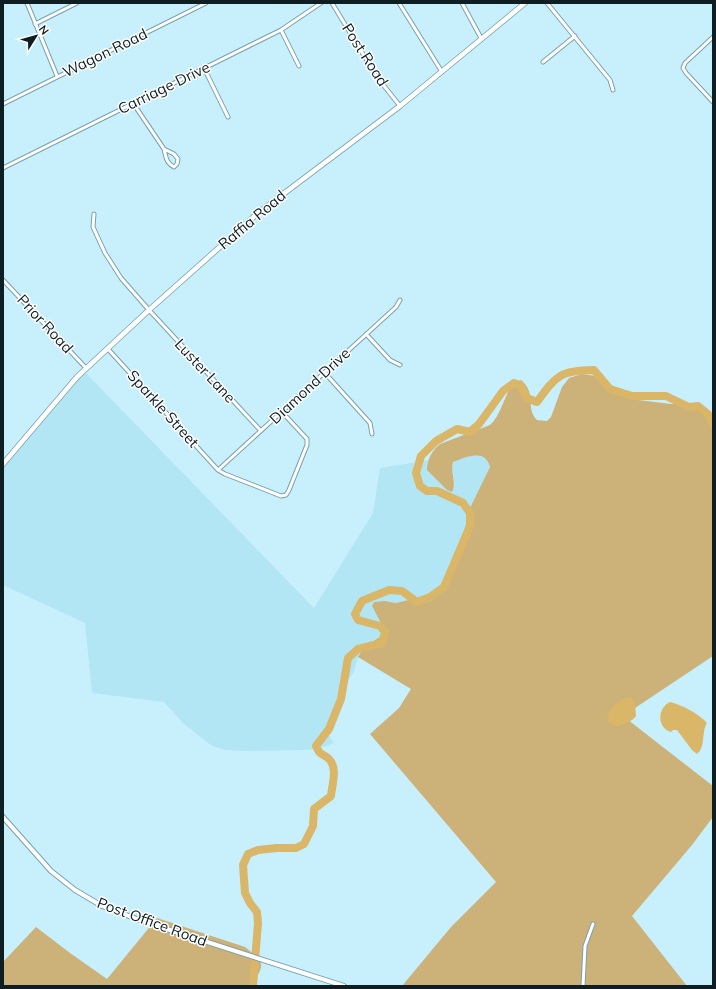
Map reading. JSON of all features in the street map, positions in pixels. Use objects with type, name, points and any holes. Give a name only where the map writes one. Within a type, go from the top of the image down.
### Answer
[{"type":"main road","name":"Raffia Road","points":[[3,464],[52,405],[86,368],[258,213],[400,106],[525,3]]},
{"type":"street","points":[[26,3],[57,76]]},
{"type":"street","points":[[35,24],[77,3]]},
{"type":"street","name":"Wagon Road","points":[[3,104],[206,3]]},
{"type":"street","name":"Carriage Drive","points":[[3,168],[281,30],[321,3]]},
{"type":"street","name":"Post Road","points":[[332,3],[377,77],[400,106]]},
{"type":"street","points":[[399,3],[442,72]]},
{"type":"street","points":[[462,3],[481,38]]},
{"type":"street","points":[[547,3],[610,80],[613,90]]},
{"type":"street","points":[[281,30],[299,66]]},
{"type":"street","points":[[543,62],[575,36]]},
{"type":"street","points":[[713,37],[685,63],[683,68],[713,102]]},
{"type":"street","points":[[204,68],[228,117]]},
{"type":"street","points":[[133,103],[164,149],[169,165],[174,167],[177,164],[178,159],[174,154],[164,149]]},
{"type":"street","name":"Luster Lane","points":[[94,214],[93,227],[105,253],[121,278],[261,431]]},
{"type":"street","name":"Prior Road","points":[[3,280],[86,368]]},
{"type":"street","name":"Diamond Drive","points":[[218,470],[396,307],[400,300]]},
{"type":"street","points":[[366,334],[390,360],[400,365]]},
{"type":"street","name":"Sparkle Street","points":[[108,349],[218,470]]},
{"type":"street","points":[[324,372],[370,423],[372,434]]},
{"type":"street","points":[[218,470],[281,496],[286,495],[307,445],[307,439],[282,412]]},
{"type":"street","name":"Post Office Road","points":[[3,817],[51,871],[83,896],[102,906],[125,915],[344,986]]},
{"type":"street","points":[[582,986],[585,946],[594,924]]},
{"type":"shaded area","points":[[83,370],[314,608],[373,513],[380,468],[429,460],[427,464],[455,486],[452,467],[453,462],[471,455],[483,457],[488,461],[490,468],[469,510],[460,553],[452,573],[437,596],[431,601],[424,602],[417,598],[396,603],[385,601],[372,606],[384,629],[383,635],[370,642],[362,651],[357,660],[354,672],[346,683],[338,711],[328,734],[334,743],[318,749],[303,750],[226,750],[212,746],[184,724],[164,702],[92,693],[85,623],[3,585],[3,468]]},
{"type":"shaded area","points":[[582,374],[596,376],[623,396],[638,400],[671,404],[685,403],[692,405],[703,412],[713,425],[713,656],[623,716],[713,786],[713,817],[692,845],[632,916],[687,986],[402,986],[451,927],[496,882],[370,734],[399,708],[411,689],[358,657],[366,647],[383,635],[384,629],[372,606],[374,602],[385,601],[396,603],[417,598],[424,602],[431,601],[437,596],[452,573],[460,553],[469,510],[490,467],[488,461],[480,456],[469,456],[453,462],[452,470],[454,484],[452,492],[447,490],[427,470],[432,452],[440,444],[490,425],[495,420],[511,388],[515,383],[521,380],[529,390],[532,411],[537,420],[547,421],[551,417],[562,387],[569,378]]},
{"type":"shaded area","points":[[631,697],[635,704],[636,716],[630,722],[625,724],[616,726],[609,723],[607,719],[612,707],[622,700]]},
{"type":"shaded area","points":[[670,702],[690,710],[707,723],[704,731],[702,747],[697,754],[692,750],[677,730],[673,730],[671,732],[666,730],[663,726],[660,718],[661,713]]},
{"type":"shaded area","points":[[157,918],[245,947],[257,957],[261,965],[261,969],[251,986],[3,986],[3,962],[36,927],[107,979]]},
{"type":"waterway","points":[[253,986],[258,923],[257,912],[245,893],[243,865],[248,854],[258,850],[296,848],[304,844],[313,826],[314,809],[331,796],[334,777],[332,763],[320,753],[316,746],[329,729],[341,699],[348,658],[358,649],[382,643],[385,632],[380,626],[358,620],[355,614],[362,601],[389,590],[402,591],[417,602],[430,597],[444,587],[470,526],[470,513],[463,503],[437,491],[427,491],[420,486],[416,473],[421,456],[436,441],[457,429],[470,432],[479,424],[503,391],[514,383],[520,385],[527,398],[537,402],[554,380],[573,371],[594,370],[610,389],[632,396],[666,396],[689,407],[698,406],[708,414],[713,424]]}]
